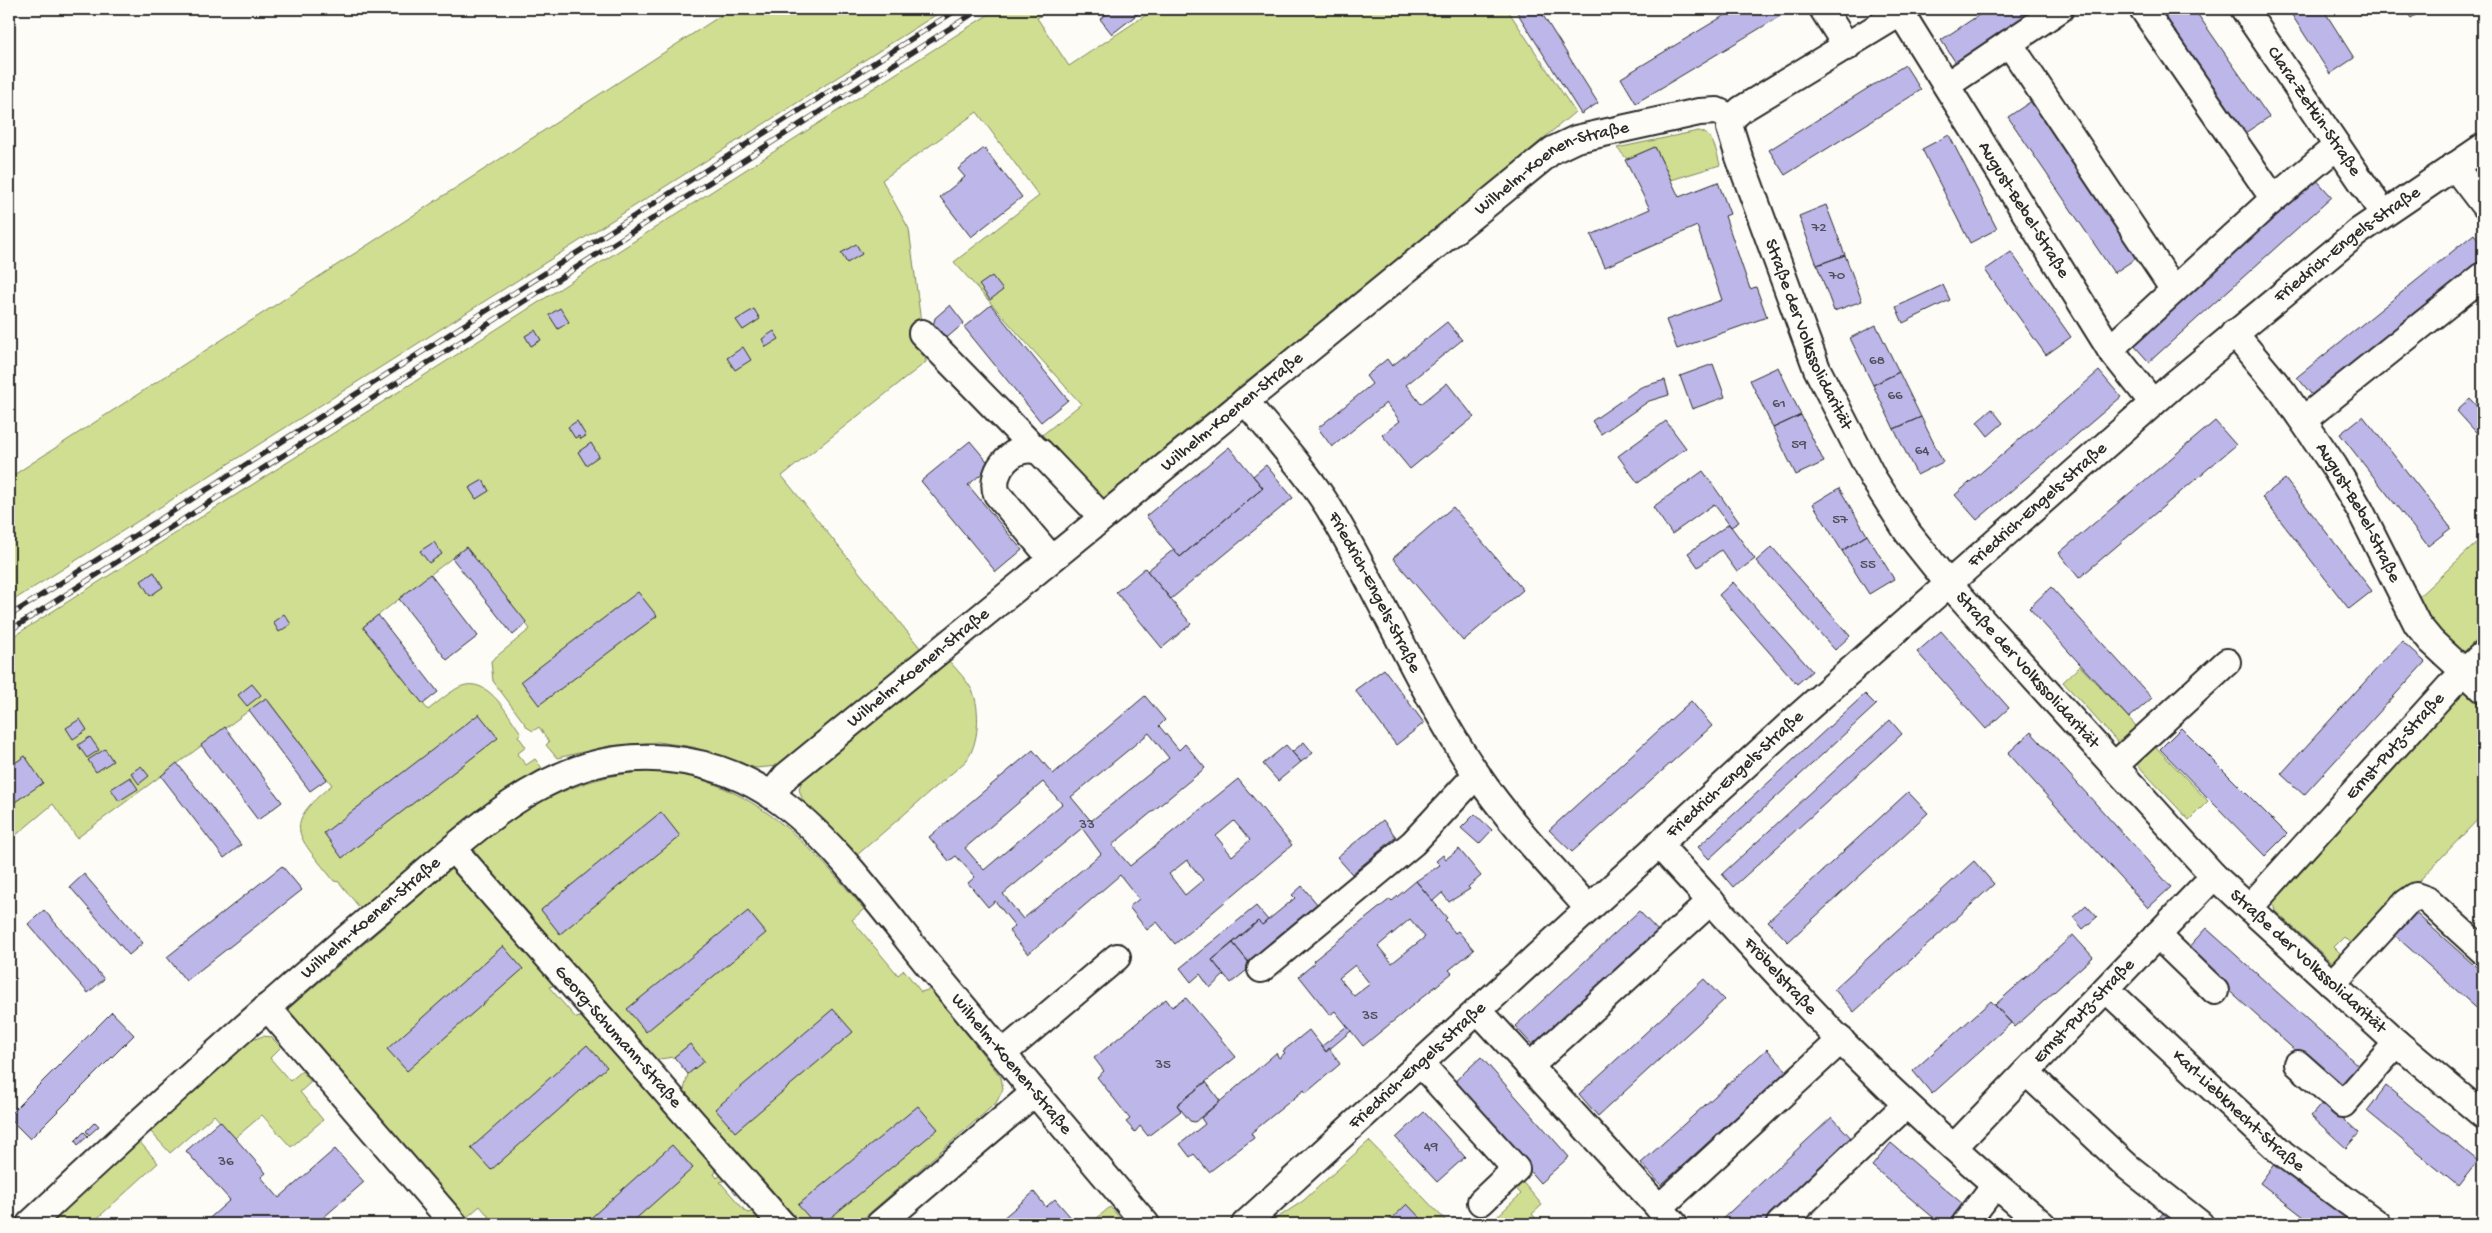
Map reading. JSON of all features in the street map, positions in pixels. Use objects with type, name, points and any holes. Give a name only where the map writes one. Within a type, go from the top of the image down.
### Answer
[{"type":"street","points":[[1823,9],[1847,47]]},
{"type":"street","points":[[1946,85],[2060,9]]},
{"type":"street","points":[[2143,9],[2269,192],[2271,198],[2269,203]]},
{"type":"street","name":"Clara-Zetkin-Straße","points":[[2244,9],[2383,213]]},
{"type":"street","points":[[1732,118],[1742,109],[1904,11]]},
{"type":"street","name":"August-Bebel-Straße","points":[[1904,11],[1946,85],[2110,349],[2153,403]]},
{"type":"street","points":[[2009,43],[2174,290]]},
{"type":"street","name":"Wilhelm-Koenen-Straße","points":[[771,795],[786,776],[1102,516],[1558,147],[1576,139],[1699,112],[1717,111],[1732,118]]},
{"type":"street","name":"Straße der Volkssolidarität","points":[[1732,118],[1730,128],[1739,157],[1817,369],[1873,478],[1908,533],[1948,583],[2214,876],[2397,1043],[2483,1115]]},
{"type":"street","points":[[2110,349],[2269,203],[2337,146]]},
{"type":"street","name":"Friedrich-Engels-Straße","points":[[1245,1224],[1658,844],[1948,583],[2153,403],[2234,333],[2383,213],[2483,147]]},
{"type":"street","points":[[2454,166],[2483,204]]},
{"type":"street","points":[[2303,420],[2483,276]]},
{"type":"street","points":[[922,333],[1102,516]]},
{"type":"street","name":"August-Bebel-Straße","points":[[2234,333],[2303,420],[2352,495],[2411,616],[2431,641],[2477,671]]},
{"type":"street","name":"Friedrich-Engels-Straße","points":[[1245,401],[1306,474],[1328,508],[1422,681],[1477,774],[1512,823],[1588,908]]},
{"type":"street","points":[[1036,450],[1022,450],[1010,458],[999,469],[994,485],[1002,501],[1051,558]]},
{"type":"street","points":[[2114,766],[2227,662]]},
{"type":"street","name":"Ernst-Putz-Straße","points":[[2249,908],[2477,671]]},
{"type":"street","name":"Wilhelm-Koenen-Straße","points":[[30,1224],[267,1007],[453,850],[506,808],[541,786],[580,769],[638,757],[685,761],[737,777],[771,795],[802,820],[850,870],[1034,1093],[1146,1224]]},
{"type":"street","points":[[1261,969],[1413,843],[1477,774]]},
{"type":"street","name":"Fröbelstraße","points":[[1658,844],[1841,1040],[1906,1104],[1995,1185],[2042,1224]]},
{"type":"street","name":"Georg-Schumann-Straße","points":[[453,850],[782,1224]]},
{"type":"street","name":"Ernst-Putz-Straße","points":[[1954,1147],[2214,876]]},
{"type":"street","points":[[2332,984],[2406,903],[2416,896],[2427,900],[2483,951]]},
{"type":"street","points":[[1529,1067],[1711,901]]},
{"type":"street","points":[[2157,935],[2215,991]]},
{"type":"street","points":[[1002,1054],[1117,957]]},
{"type":"street","name":"Karl-Liebknecht-Straße","points":[[2106,989],[2284,1154],[2378,1224]]},
{"type":"street","points":[[267,1007],[454,1224]]},
{"type":"street","points":[[1478,1010],[1666,1216],[1841,1040]]},
{"type":"street","points":[[2298,1064],[2344,1104],[2397,1043]]},
{"type":"street","points":[[1421,1064],[1516,1169],[1481,1202]]},
{"type":"street","points":[[2026,1072],[2128,1167],[2200,1224]]},
{"type":"street","points":[[880,1224],[1034,1093]]},
{"type":"street","points":[[1780,1224],[1906,1104]]},
{"type":"street","points":[[1965,1224],[1995,1185]]},
{"type":"green space","points":[[731,9],[945,9],[9,603],[9,478]]},
{"type":"green space","points":[[997,9],[1052,9],[1037,18],[1069,66],[1155,9],[1507,9],[1575,112],[1103,507],[1037,439],[1081,404],[954,262],[1039,196],[977,112],[882,180],[909,229],[926,362],[782,476],[921,649],[779,766],[756,768],[693,747],[658,742],[609,746],[557,758],[546,745],[549,742],[539,727],[533,731],[528,728],[493,681],[491,661],[530,629],[466,547],[363,627],[428,710],[452,691],[467,685],[477,685],[486,690],[502,706],[521,733],[518,736],[526,747],[517,754],[526,765],[535,759],[542,768],[484,806],[362,907],[359,907],[339,882],[334,881],[304,842],[300,832],[300,822],[305,811],[315,799],[332,785],[266,698],[77,838],[53,804],[9,841],[9,639]]},
{"type":"green space","points":[[1698,131],[1703,132],[1711,139],[1720,165],[1671,180],[1655,147],[1627,159],[1617,148]]},
{"type":"green space","points":[[2483,537],[2483,638],[2467,653],[2463,653],[2433,626],[2416,599]]},
{"type":"green space","points":[[943,654],[966,680],[975,698],[977,726],[974,745],[966,761],[857,855],[803,802],[799,789],[802,780]]},
{"type":"green space","points":[[2080,666],[2139,729],[2121,746],[2063,682]]},
{"type":"green space","points":[[2466,691],[2476,696],[2483,703],[2483,814],[2355,948],[2344,937],[2334,947],[2346,959],[2337,967],[2275,911],[2273,901],[2447,708]]},
{"type":"green space","points":[[2152,743],[2208,801],[2189,820],[2133,760]]},
{"type":"green space","points":[[662,771],[695,778],[724,788],[751,802],[776,819],[799,839],[822,861],[864,909],[852,920],[898,975],[904,970],[921,992],[931,989],[1001,1077],[1003,1089],[996,1103],[857,1224],[789,1224],[681,1102],[688,1074],[703,1061],[690,1045],[674,1057],[645,1061],[465,856],[487,838],[532,807],[556,795],[606,777]]},
{"type":"green space","points":[[459,862],[565,982],[549,987],[576,1018],[593,1014],[725,1164],[714,1174],[717,1178],[728,1169],[736,1177],[720,1182],[747,1213],[764,1209],[777,1224],[495,1224],[480,1206],[467,1217],[287,1010]]},
{"type":"green space","points":[[263,1036],[271,1037],[281,1047],[270,1058],[290,1081],[302,1071],[311,1082],[300,1092],[323,1120],[291,1147],[262,1115],[235,1138],[214,1115],[170,1153],[150,1131],[247,1042]]},
{"type":"green space","points":[[139,1141],[158,1163],[91,1224],[49,1224]]},
{"type":"green space","points":[[1369,1141],[1449,1224],[1268,1224],[1303,1201]]},
{"type":"green space","points":[[1520,1179],[1542,1205],[1532,1214],[1541,1224],[1489,1224],[1521,1194],[1511,1183]]},
{"type":"green space","points":[[1110,1207],[1126,1224],[1090,1224]]},
{"type":"building","points":[[1113,9],[1136,9],[1139,13],[1112,34],[1100,19]]},
{"type":"building","points":[[1515,9],[1539,9],[1598,103],[1581,114]]},
{"type":"building","points":[[1735,9],[1779,9],[1782,15],[1636,103],[1621,78]]},
{"type":"building","points":[[1988,9],[2038,9],[1956,63],[1941,40]]},
{"type":"building","points":[[2159,9],[2194,9],[2269,117],[2245,133]]},
{"type":"building","points":[[2288,9],[2323,9],[2354,58],[2330,74]]},
{"type":"building","points":[[2406,9],[2425,9],[2411,18]]},
{"type":"building","points":[[1905,65],[1921,90],[1785,175],[1769,150]]},
{"type":"building","points":[[2033,100],[2138,257],[2114,273],[2008,117]]},
{"type":"building","points":[[1949,135],[1997,229],[1970,243],[1922,149]]},
{"type":"building","points":[[1655,147],[1679,197],[1718,182],[1730,214],[1725,216],[1750,289],[1756,287],[1767,317],[1677,349],[1666,320],[1722,300],[1697,226],[1605,267],[1591,235],[1650,209],[1625,160]]},
{"type":"building","points":[[984,148],[1022,197],[971,237],[940,197],[965,177],[958,169]]},
{"type":"building","points":[[2313,176],[2332,197],[2149,362],[2130,341]]},
{"type":"building","points":[[1826,205],[1845,255],[1817,265],[1799,216]]},
{"type":"building","points":[[2474,234],[2483,246],[2483,267],[2317,401],[2297,377]]},
{"type":"building","points":[[856,244],[862,254],[847,263],[841,253]]},
{"type":"building","points":[[2011,252],[2071,337],[2046,355],[1985,270]]},
{"type":"building","points":[[1845,255],[1862,301],[1834,311],[1817,265]]},
{"type":"building","points":[[992,276],[1003,290],[990,300],[979,285]]},
{"type":"building","points":[[1943,285],[1950,300],[1903,323],[1896,307]]},
{"type":"building","points":[[950,305],[964,323],[942,342],[932,330],[935,318]]},
{"type":"building","points":[[991,305],[1068,400],[1041,422],[964,327]]},
{"type":"building","points":[[560,308],[569,322],[558,329],[549,315]]},
{"type":"building","points":[[754,309],[760,319],[743,330],[736,320]]},
{"type":"building","points":[[1447,322],[1462,340],[1406,385],[1421,404],[1447,383],[1474,417],[1410,469],[1382,435],[1400,421],[1386,403],[1332,447],[1318,428],[1372,384],[1366,376],[1387,359],[1392,366]]},
{"type":"building","points":[[1876,325],[1899,372],[1873,385],[1850,338]]},
{"type":"building","points":[[535,330],[541,340],[531,346],[525,336]]},
{"type":"building","points":[[774,331],[779,339],[766,347],[762,339]]},
{"type":"building","points":[[743,347],[751,360],[735,370],[727,358]]},
{"type":"building","points":[[1713,364],[1725,397],[1692,409],[1680,376]]},
{"type":"building","points":[[1778,367],[1801,415],[1773,428],[1750,380]]},
{"type":"building","points":[[2099,371],[2121,397],[1977,520],[1955,495]]},
{"type":"building","points":[[1899,372],[1921,417],[1894,429],[1873,385]]},
{"type":"building","points":[[1665,380],[1669,395],[1649,401],[1601,434],[1592,421],[1641,387]]},
{"type":"building","points":[[2470,399],[2483,413],[2483,440],[2457,411]]},
{"type":"building","points":[[1992,409],[2003,423],[1988,436],[1977,422]]},
{"type":"building","points":[[1801,415],[1824,462],[1796,475],[1773,428]]},
{"type":"building","points":[[2363,416],[2451,528],[2428,546],[2340,434]]},
{"type":"building","points":[[1921,417],[1943,462],[1917,475],[1894,429]]},
{"type":"building","points":[[577,421],[586,436],[581,439],[579,436],[575,438],[568,427]]},
{"type":"building","points":[[1666,421],[1686,448],[1638,483],[1618,456]]},
{"type":"building","points":[[2215,421],[2236,445],[2079,578],[2059,553]]},
{"type":"building","points":[[970,441],[991,466],[968,485],[1022,550],[996,572],[921,481]]},
{"type":"building","points":[[591,443],[599,456],[586,465],[578,452]]},
{"type":"building","points":[[1229,447],[1263,488],[1180,557],[1146,516]]},
{"type":"building","points":[[1266,465],[1293,498],[1171,599],[1147,571],[1174,549],[1180,557],[1263,488],[1253,476]]},
{"type":"building","points":[[1703,471],[1739,522],[1731,527],[1714,504],[1672,534],[1653,507]]},
{"type":"building","points":[[2285,479],[2372,591],[2349,609],[2262,497]]},
{"type":"building","points":[[483,480],[489,491],[476,499],[469,488]]},
{"type":"building","points":[[1839,488],[1867,535],[1842,551],[1813,504]]},
{"type":"building","points":[[1453,507],[1523,590],[1463,641],[1393,558]]},
{"type":"building","points":[[1729,524],[1755,559],[1737,572],[1721,550],[1698,567],[1688,553]]},
{"type":"building","points":[[1867,535],[1894,579],[1869,594],[1842,551]]},
{"type":"building","points":[[434,542],[442,554],[429,563],[420,551]]},
{"type":"building","points":[[466,547],[527,623],[513,635],[452,558]]},
{"type":"building","points":[[1772,547],[1850,636],[1835,650],[1756,561]]},
{"type":"building","points":[[1145,568],[1191,624],[1162,648],[1116,592]]},
{"type":"building","points":[[154,572],[163,587],[150,596],[141,581]]},
{"type":"building","points":[[430,574],[478,636],[447,660],[399,599]]},
{"type":"building","points":[[1733,582],[1812,671],[1797,684],[1719,595]]},
{"type":"building","points":[[2051,587],[2152,698],[2129,718],[2029,608]]},
{"type":"building","points":[[638,592],[657,616],[539,705],[521,681]]},
{"type":"building","points":[[284,614],[291,624],[279,632],[273,622]]},
{"type":"building","points":[[378,615],[438,692],[423,704],[363,627]]},
{"type":"building","points":[[1941,631],[2009,708],[1986,729],[1917,652]]},
{"type":"building","points":[[2402,641],[2425,662],[2304,795],[2281,774]]},
{"type":"building","points":[[1384,669],[1424,723],[1396,745],[1355,690]]},
{"type":"building","points":[[252,684],[261,695],[247,706],[238,695]]},
{"type":"building","points":[[1865,694],[1876,705],[1709,859],[1698,847]]},
{"type":"building","points":[[1145,696],[1165,720],[1159,726],[1179,750],[1185,744],[1205,768],[1112,845],[1130,866],[1238,779],[1292,845],[1175,944],[1157,922],[1147,930],[1129,907],[1139,899],[1120,875],[1028,954],[1009,931],[1015,926],[995,901],[988,907],[968,883],[975,877],[956,856],[949,861],[929,837],[1033,750],[1053,774]],"holes":[[[1149,733],[1169,758],[1091,821],[1071,797]],[[1043,782],[1062,804],[984,870],[965,848]],[[1234,821],[1250,840],[1232,856],[1216,836]],[[1082,828],[1101,854],[1023,919],[1003,894]],[[1187,860],[1203,880],[1185,895],[1169,874]]]},
{"type":"building","points":[[266,698],[327,779],[310,791],[249,710]]},
{"type":"building","points":[[1691,701],[1712,726],[1572,852],[1549,830]]},
{"type":"building","points":[[479,714],[498,738],[342,858],[324,833]]},
{"type":"building","points":[[80,719],[87,730],[73,739],[66,728]]},
{"type":"building","points":[[1890,720],[1902,734],[1733,887],[1722,874]]},
{"type":"building","points":[[225,727],[282,802],[258,820],[201,745]]},
{"type":"building","points":[[2181,728],[2287,834],[2265,856],[2160,749]]},
{"type":"building","points":[[2031,732],[2171,887],[2148,908],[2008,753]]},
{"type":"building","points":[[90,737],[99,750],[87,758],[78,745]]},
{"type":"building","points":[[1304,742],[1313,753],[1301,762],[1292,752]]},
{"type":"building","points":[[1286,745],[1301,762],[1278,781],[1263,764]]},
{"type":"building","points":[[105,749],[113,761],[96,772],[88,760]]},
{"type":"building","points":[[25,756],[43,783],[9,806],[9,767]]},
{"type":"building","points":[[177,763],[241,845],[224,858],[161,776]]},
{"type":"building","points":[[141,766],[149,776],[139,784],[131,773]]},
{"type":"building","points":[[130,777],[138,789],[119,801],[111,789]]},
{"type":"building","points":[[1908,792],[1928,813],[1788,942],[1768,921]]},
{"type":"building","points":[[661,812],[680,836],[560,934],[541,910]]},
{"type":"building","points":[[1475,814],[1492,830],[1479,844],[1461,828]]},
{"type":"building","points":[[1383,820],[1396,837],[1352,874],[1337,857]]},
{"type":"building","points":[[1459,849],[1481,876],[1468,887],[1470,889],[1449,902],[1442,893],[1433,901],[1416,881],[1440,865],[1436,861],[1443,855],[1446,859]]},
{"type":"building","points":[[1974,861],[1994,884],[1854,1012],[1834,989]]},
{"type":"building","points":[[282,866],[302,890],[186,981],[167,957]]},
{"type":"building","points":[[84,874],[143,943],[129,955],[70,887]]},
{"type":"building","points":[[1416,881],[1447,918],[1445,920],[1455,933],[1458,931],[1474,950],[1449,970],[1452,973],[1363,1046],[1335,1011],[1330,1015],[1299,976],[1315,963],[1313,961],[1390,899],[1392,901]],"holes":[[[1410,919],[1425,937],[1392,963],[1378,946]],[[1355,965],[1370,984],[1354,996],[1339,978]]]},
{"type":"building","points":[[1302,886],[1318,905],[1249,963],[1233,943],[1258,921],[1262,925],[1295,898],[1292,895]]},
{"type":"building","points":[[2086,905],[2097,917],[2083,929],[2073,917]]},
{"type":"building","points":[[1256,906],[1268,920],[1262,925],[1258,921],[1212,960],[1224,975],[1210,988],[1200,974],[1191,982],[1180,968]]},
{"type":"building","points":[[2410,908],[2483,973],[2483,1014],[2390,931]]},
{"type":"building","points":[[44,910],[104,979],[88,993],[28,924]]},
{"type":"building","points":[[748,911],[766,933],[646,1032],[627,1009]]},
{"type":"building","points":[[1639,911],[1659,932],[1534,1047],[1515,1026]]},
{"type":"building","points":[[2206,928],[2360,1067],[2339,1090],[2185,951]]},
{"type":"building","points":[[2073,935],[2093,957],[2015,1027],[1995,1005]]},
{"type":"building","points":[[1233,943],[1252,966],[1231,983],[1212,960]]},
{"type":"building","points":[[503,946],[523,969],[407,1071],[387,1049]]},
{"type":"building","points":[[1704,979],[1724,1000],[1598,1116],[1579,1094]]},
{"type":"building","points":[[1186,998],[1236,1057],[1177,1105],[1181,1111],[1148,1136],[1140,1126],[1135,1132],[1126,1122],[1130,1119],[1097,1077],[1104,1071],[1094,1058],[1166,999],[1172,1007]]},
{"type":"building","points":[[1991,1001],[2011,1023],[1932,1094],[1913,1071]]},
{"type":"building","points":[[833,1009],[853,1032],[735,1132],[715,1109]]},
{"type":"building","points":[[112,1012],[134,1035],[30,1139],[9,1118],[9,1115]]},
{"type":"building","points":[[1347,1026],[1351,1031],[1326,1052],[1322,1046]]},
{"type":"building","points":[[1309,1030],[1326,1052],[1329,1048],[1340,1064],[1306,1093],[1304,1090],[1251,1133],[1254,1138],[1209,1172],[1194,1154],[1190,1157],[1180,1144],[1205,1124],[1201,1118],[1276,1053],[1279,1058],[1285,1053],[1283,1051]]},
{"type":"building","points":[[690,1044],[704,1061],[688,1074],[674,1057]]},
{"type":"building","points":[[587,1045],[607,1067],[491,1170],[471,1148]]},
{"type":"building","points":[[1767,1049],[1787,1071],[1661,1185],[1641,1163]]},
{"type":"building","points":[[1481,1057],[1569,1157],[1540,1183],[1453,1083]]},
{"type":"building","points":[[1206,1082],[1220,1101],[1195,1122],[1190,1121],[1177,1105]]},
{"type":"building","points":[[2386,1086],[2478,1161],[2458,1186],[2367,1111]]},
{"type":"building","points":[[2324,1101],[2359,1133],[2346,1148],[2311,1116]]},
{"type":"building","points":[[918,1106],[938,1129],[823,1224],[815,1224],[798,1205]]},
{"type":"building","points":[[1424,1112],[1465,1157],[1437,1182],[1396,1138]]},
{"type":"building","points":[[1832,1117],[1853,1140],[1763,1224],[1717,1224]]},
{"type":"building","points":[[220,1121],[266,1173],[261,1177],[279,1198],[335,1149],[364,1182],[316,1224],[203,1224],[230,1200],[186,1151]]},
{"type":"building","points":[[95,1122],[99,1126],[89,1135],[86,1131]]},
{"type":"building","points":[[84,1132],[88,1136],[78,1145],[75,1141]]},
{"type":"building","points":[[1891,1143],[1964,1205],[1948,1224],[1941,1224],[1872,1166]]},
{"type":"building","points":[[672,1145],[693,1168],[630,1224],[584,1224]]},
{"type":"building","points":[[2278,1159],[2362,1224],[2313,1224],[2260,1183]]},
{"type":"building","points":[[1034,1192],[1046,1207],[1055,1199],[1074,1221],[1070,1224],[996,1224]]},
{"type":"building","points":[[1407,1204],[1426,1224],[1386,1224]]},
{"type":"building","points":[[2163,1213],[2177,1224],[2154,1224]]},
{"type":"railway","points":[[9,616],[958,9]]},
{"type":"railway","points":[[9,631],[980,9]]}]
